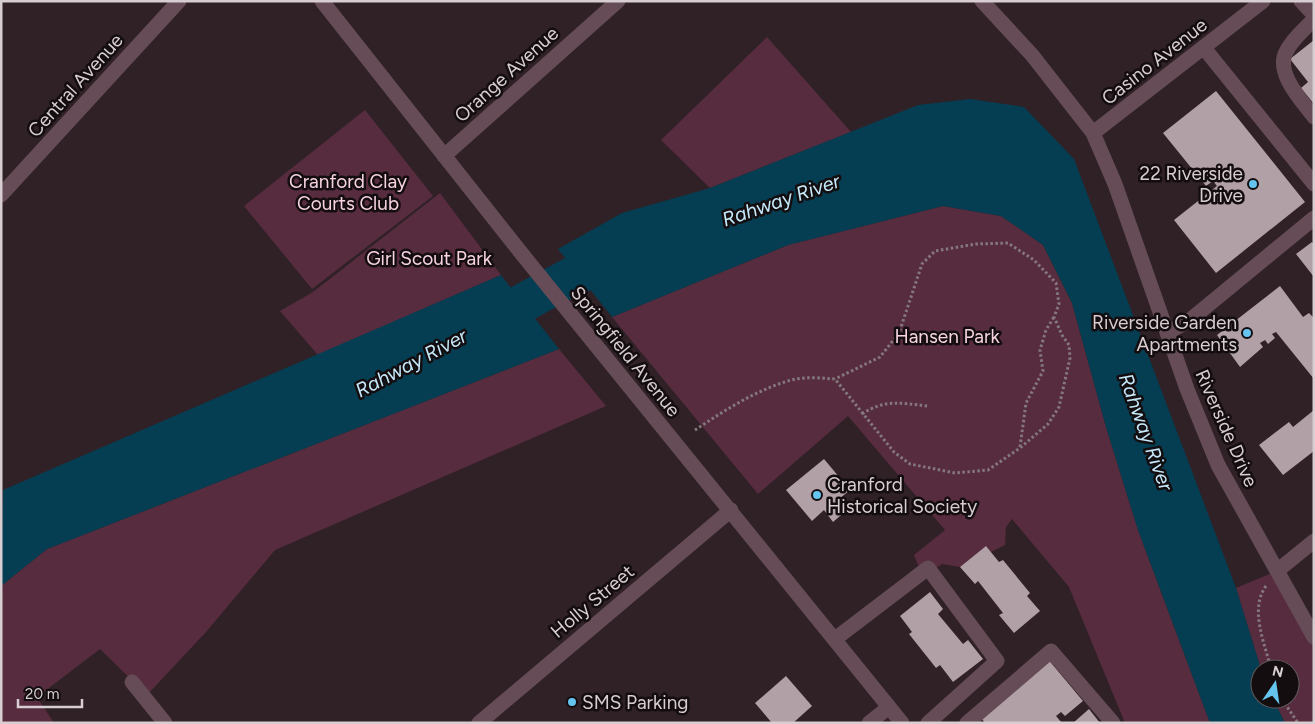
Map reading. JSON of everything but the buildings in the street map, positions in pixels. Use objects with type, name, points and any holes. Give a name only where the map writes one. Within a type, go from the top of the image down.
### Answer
[{"type":"street","name":"Central Avenue","points":[[1,195],[179,1]]},
{"type":"street","name":"Springfield Avenue","points":[[322,1],[580,327],[731,510],[902,723]]},
{"type":"street","name":"Orange Avenue","points":[[444,156],[618,1]]},
{"type":"street","name":"Riverside Drive","points":[[982,1],[1032,55],[1093,133],[1115,184],[1187,390],[1218,465],[1314,637]]},
{"type":"street","name":"Casino Avenue","points":[[1093,133],[1263,1]]},
{"type":"street","points":[[1301,1],[1314,15]]},
{"type":"street","points":[[1314,19],[1294,40],[1286,52],[1282,64],[1288,78],[1314,117]]},
{"type":"street","points":[[1204,48],[1314,184]]},
{"type":"street","points":[[1167,333],[1196,315],[1314,218]]},
{"type":"street","name":"Holly Street","points":[[479,723],[731,510]]},
{"type":"street","points":[[1277,571],[1314,542]]},
{"type":"street","points":[[835,640],[928,568],[997,661],[928,723]]},
{"type":"street","points":[[966,723],[1051,651],[1113,723]]},
{"type":"street","points":[[132,682],[165,723]]},
{"type":"street","points":[[869,723],[889,706]]},
{"type":"path","points":[[695,430],[744,399],[789,380],[835,379],[880,357],[899,333],[922,264],[935,251],[976,244],[1008,243],[1034,260],[1056,284],[1059,304],[1046,330],[1040,350],[1043,371],[1026,402],[1020,448]]},
{"type":"path","points":[[835,379],[894,452],[910,464],[955,474],[988,470],[1020,448],[1048,424],[1063,398],[1070,358],[1069,345],[1054,317]]},
{"type":"path","points":[[862,414],[875,405],[895,402],[927,406]]},
{"type":"path","points":[[1269,659],[1258,616],[1258,603],[1262,591],[1277,571]]},
{"type":"path","points":[[1289,709],[1298,723]]},
{"type":"green space","points":[[767,37],[851,132],[710,188],[661,140]]},
{"type":"green space","name":"Cranford Clay Courts Club","points":[[365,110],[433,196],[312,289],[244,206]]},
{"type":"green space","name":"Girl Scout Park","points":[[440,193],[501,275],[318,355],[280,311],[313,292]]},
{"type":"green space","name":"Hansen Park","points":[[943,206],[1001,216],[1043,245],[1072,303],[1106,427],[1138,530],[1210,723],[1125,723],[1069,587],[1012,519],[1006,527],[1005,545],[991,552],[986,546],[960,567],[942,564],[936,568],[918,565],[914,555],[945,530],[848,416],[758,494],[612,317],[788,245]]},
{"type":"green space","points":[[559,349],[606,406],[275,550],[206,632],[147,695],[100,649],[37,697],[54,723],[1,723],[1,586],[47,549]]},
{"type":"green space","points":[[1277,571],[1314,637],[1314,723],[1285,723],[1278,709],[1300,709],[1300,659],[1258,659],[1236,588]]},
{"type":"water","points":[[970,99],[1024,107],[1074,159],[1236,588],[1258,659],[1250,659],[1250,709],[1278,709],[1285,723],[1210,723],[1138,530],[1106,427],[1072,303],[1043,245],[1001,216],[943,206],[788,245],[612,317],[558,249],[622,213],[710,188],[918,105]]},
{"type":"water","points":[[501,275],[559,349],[47,549],[1,586],[3,490]]},
{"type":"waterway","name":"Rahway River","points":[[476,328],[573,276],[628,257]]},
{"type":"place","name":"22 Riverside Drive","points":[[1253,184]]},
{"type":"place","name":"Riverside Garden Apartments","points":[[1247,333]]},
{"type":"place","name":"Cranford Historical Society","points":[[817,495]]},
{"type":"place","name":"SMS Parking","points":[[572,702]]}]
